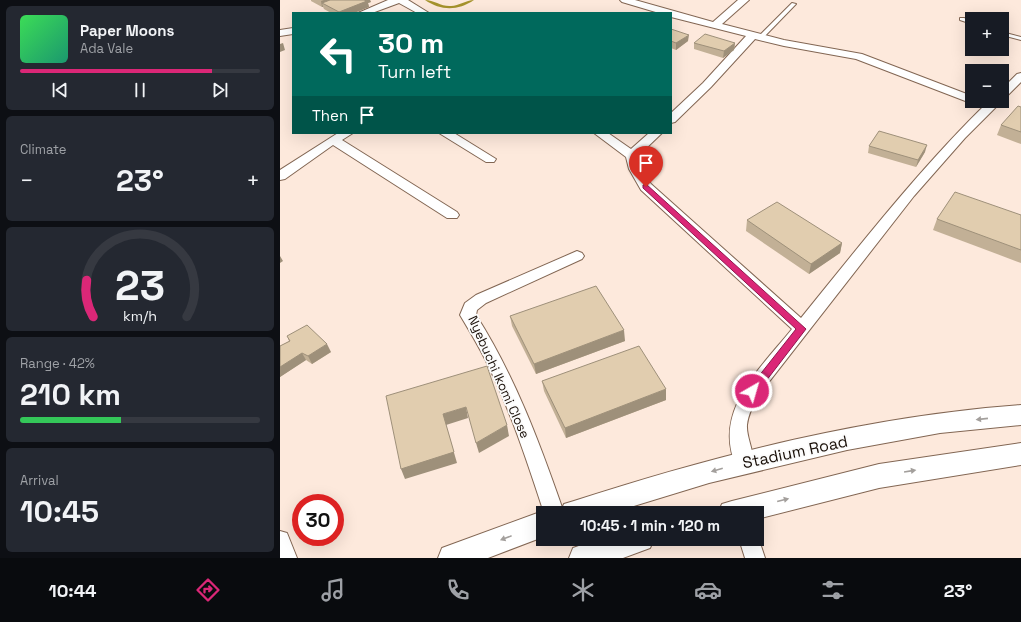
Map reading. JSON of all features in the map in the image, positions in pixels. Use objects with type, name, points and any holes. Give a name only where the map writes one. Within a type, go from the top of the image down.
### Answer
[{"type":"main road","name":"Stadium Road","points":[[595,506],[633,493],[744,462],[941,423],[1021,415]]},
{"type":"main road","points":[[761,506],[879,476],[1021,454]]},
{"type":"main road","points":[[452,558],[536,527]]},
{"type":"main road","points":[[583,558],[619,546]]},
{"type":"street","points":[[366,12],[397,0]]},
{"type":"street","points":[[401,0],[422,12]]},
{"type":"street","points":[[625,0],[667,12]]},
{"type":"street","points":[[714,26],[744,0]]},
{"type":"street","points":[[672,14],[756,37],[811,49],[858,56],[965,97]]},
{"type":"street","points":[[280,33],[292,31]]},
{"type":"street","points":[[672,118],[756,37]]},
{"type":"street","points":[[1009,88],[1021,76]]},
{"type":"street","points":[[744,462],[737,432],[739,414],[752,391],[909,193],[961,135],[989,108]]},
{"type":"street","points":[[280,176],[333,140],[345,134]]},
{"type":"street","points":[[447,134],[490,159]]},
{"type":"street","points":[[601,134],[632,155],[635,169],[646,187],[802,329]]},
{"type":"street","points":[[632,155],[655,134]]},
{"type":"street","points":[[333,140],[452,215]]},
{"type":"street","points":[[280,160],[295,167]]},
{"type":"street","name":"Nyebuchi Ikomi Close","points":[[551,506],[512,402],[478,330],[468,315],[470,307],[481,299],[577,256]]},
{"type":"street","points":[[280,540],[287,558]]},
{"type":"street","points":[[751,546],[755,558]]},
{"type":"lane","points":[[756,37],[794,4]]},
{"type":"lane","points":[[1009,35],[1021,39]]},
{"type":"building","points":[[330,0],[367,1],[339,12],[322,3]]},
{"type":"building","points":[[672,29],[689,35],[676,43],[672,41]]},
{"type":"building","points":[[705,34],[735,43],[724,51],[694,43]]},
{"type":"building","points":[[1018,106],[1021,107],[1021,132],[1001,125]]},
{"type":"building","points":[[879,131],[927,145],[918,160],[869,146]]},
{"type":"building","points":[[955,192],[1021,215],[1021,250],[937,219]]},
{"type":"building","points":[[777,202],[842,243],[811,264],[747,220]]},
{"type":"building","points":[[596,286],[624,330],[534,364],[510,316]]},
{"type":"building","points":[[307,325],[327,344],[308,356],[302,353],[280,367],[280,346],[290,341],[287,336]]},
{"type":"building","points":[[639,346],[666,389],[565,428],[542,381]]},
{"type":"building","points":[[487,366],[507,425],[476,443],[466,407],[443,414],[454,452],[401,469],[386,396]]},
{"type":"waterway","points":[[427,0],[439,6],[450,8],[460,6],[472,0]]},
{"type":"route","points":[[646,187],[802,329],[752,391]]}]
